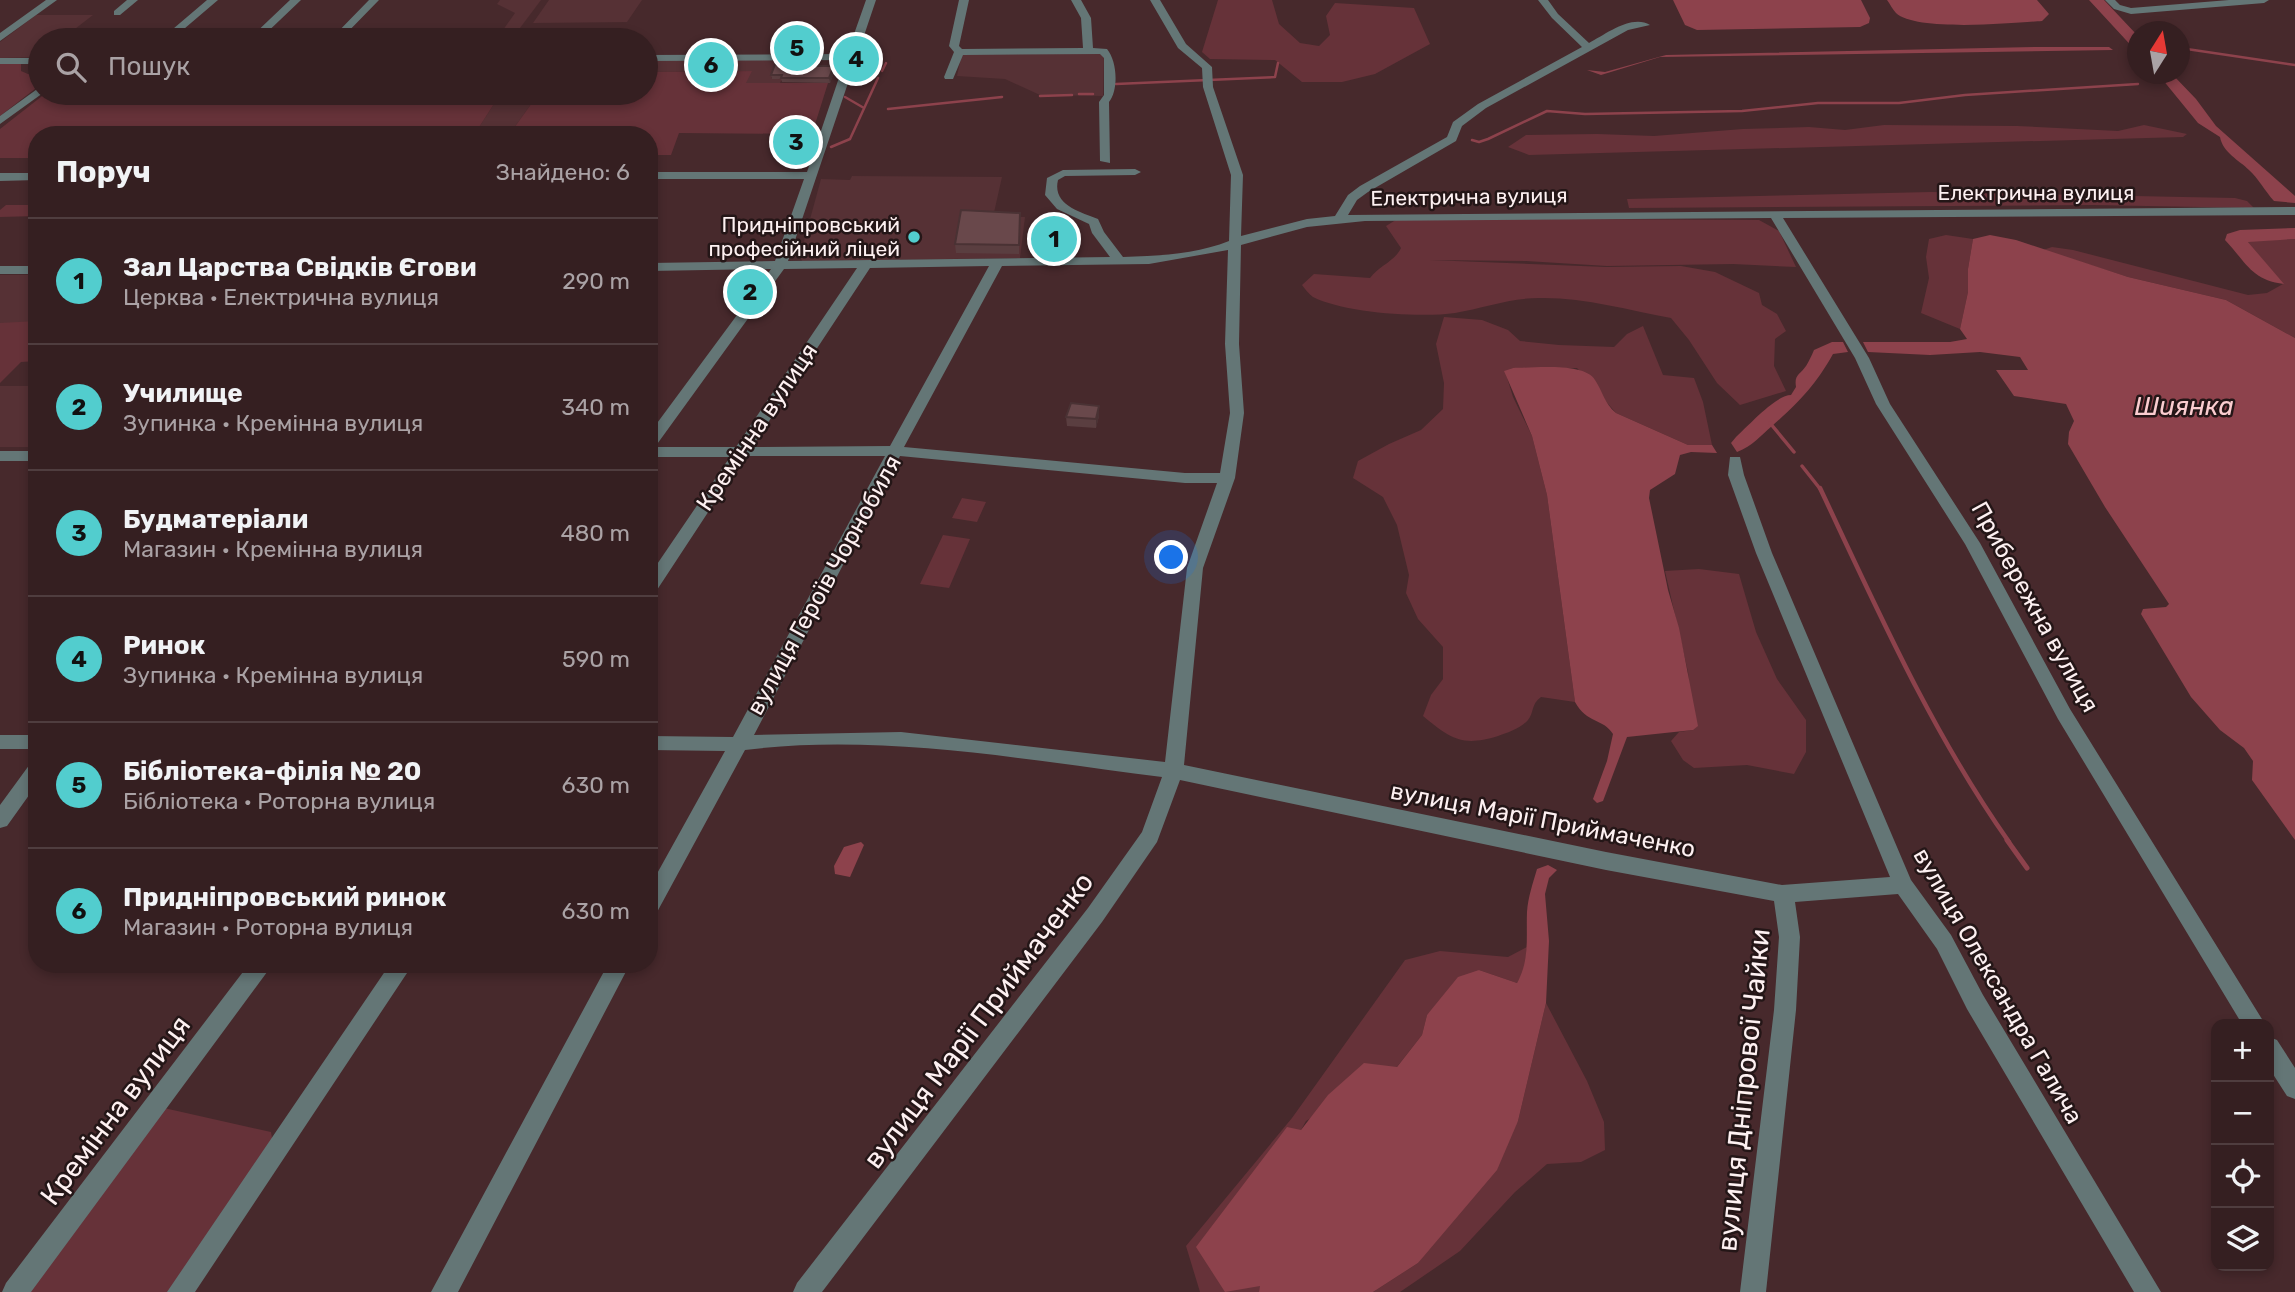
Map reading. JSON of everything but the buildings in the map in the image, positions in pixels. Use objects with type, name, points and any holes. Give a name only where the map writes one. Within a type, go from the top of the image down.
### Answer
[{"type":"street","points":[[0,38],[52,0]]},
{"type":"street","points":[[117,13],[133,0]]},
{"type":"street","points":[[179,28],[213,0]]},
{"type":"street","points":[[266,28],[296,0]]},
{"type":"street","points":[[347,28],[374,0]]},
{"type":"street","points":[[658,433],[780,266],[871,0]]},
{"type":"street","points":[[959,52],[954,46],[954,40],[964,0]]},
{"type":"street","points":[[1076,0],[1086,18],[1088,51]]},
{"type":"street","name":"вулиця Марії Приймаченко","points":[[806,1292],[1095,915],[1150,836],[1174,771],[1195,568],[1227,478],[1237,413],[1232,344],[1237,175],[1208,83],[1207,67],[1195,62],[1170,33],[1155,0]]},
{"type":"street","points":[[1543,0],[1555,16],[1589,48]]},
{"type":"street","points":[[2114,4],[2131,10],[2264,0]]},
{"type":"street","points":[[1340,219],[1346,206],[1358,194],[1452,139],[1457,124],[1482,106],[1626,27],[1645,25]]},
{"type":"street","points":[[959,52],[1103,51],[1109,58],[1109,94],[1104,102],[1107,161]]},
{"type":"street","points":[[949,77],[959,52]]},
{"type":"street","points":[[658,58],[851,57]]},
{"type":"street","points":[[0,61],[28,61]]},
{"type":"street","points":[[0,121],[28,99]]},
{"type":"street","points":[[658,176],[813,168]]},
{"type":"street","points":[[1119,260],[1098,233],[1094,222],[1058,205],[1052,200],[1049,190],[1053,177],[1063,173],[1135,172]]},
{"type":"street","points":[[0,177],[28,176]]},
{"type":"street","name":"Електрична вулиця","points":[[658,267],[1119,260],[1183,256],[1275,230],[1340,219],[2295,211]]},
{"type":"street","name":"Прибережна вулиця","points":[[1775,214],[1862,358],[1883,404],[1972,543],[2064,714],[2251,1019]]},
{"type":"street","name":"вулиця Героїв Чорнобиля","points":[[658,891],[998,262]]},
{"type":"street","name":"Кремінна вулиця","points":[[658,576],[865,265]]},
{"type":"street","points":[[0,270],[28,270]]},
{"type":"street","points":[[658,452],[897,451],[1185,478],[1227,478]]},
{"type":"street","points":[[0,456],[28,456]]},
{"type":"street","name":"вулиця Олександра Галича","points":[[1735,460],[1736,475],[1764,554],[1903,885],[1944,942],[1975,1002],[2148,1292]]},
{"type":"street","name":"вулиця Марії Приймаченко","points":[[658,743],[737,744],[769,740],[901,739],[1174,771],[1606,861],[1782,894],[1903,885]]},
{"type":"street","points":[[0,742],[28,742]]},
{"type":"street","points":[[0,820],[28,781]]},
{"type":"street","name":"вулиця Дніпрової Чайки","points":[[1753,1292],[1781,1061],[1790,915],[1782,894]]},
{"type":"street","name":"Кремінна вулиця","points":[[15,1292],[255,973]]},
{"type":"street","points":[[180,1292],[396,973]]},
{"type":"street","points":[[444,1292],[614,973]]},
{"type":"street","points":[[2274,1056],[2295,1088]]},
{"type":"shaded area","points":[[500,0],[541,0],[520,28],[504,28],[515,13],[497,4]]},
{"type":"shaded area","points":[[549,0],[642,0],[627,22],[533,23]]},
{"type":"shaded area","points":[[1218,0],[1272,0],[1279,24],[1300,43],[1319,46],[1330,35],[1326,16],[1335,3],[1414,8],[1430,44],[1375,74],[1342,82],[1302,82],[1275,60],[1210,59],[1202,52]]},
{"type":"shaded area","points":[[36,15],[93,15],[76,28],[28,28],[28,57],[0,58],[0,42]]},
{"type":"shaded area","points":[[962,53],[1104,53],[1103,96],[1040,95],[1005,79],[957,76]]},
{"type":"shaded area","points":[[658,59],[779,59],[771,78],[782,79],[780,83],[745,83],[751,71],[658,72]]},
{"type":"shaded area","points":[[0,63],[21,63],[21,71],[28,74],[28,94],[0,116]]},
{"type":"shaded area","points":[[752,71],[746,83],[828,83],[812,134],[679,133],[671,155],[658,155],[658,126],[515,126],[530,105],[658,105],[658,72]]},
{"type":"shaded area","points":[[31,105],[493,105],[480,126],[28,126],[28,158],[0,158],[0,129]]},
{"type":"shaded area","points":[[493,105],[530,105],[515,126],[480,126]]},
{"type":"shaded area","points":[[1884,125],[2017,126],[2118,131],[2144,125],[2187,134],[2183,137],[1529,155],[1508,147],[1526,135],[1654,136],[1743,129],[1809,127],[1845,130]]},
{"type":"shaded area","name":"Придніпровський професійний ліцей","points":[[852,176],[1002,177],[993,217],[1025,217],[1020,258],[802,261],[800,256],[821,179],[850,180]]},
{"type":"shaded area","points":[[1931,192],[2235,198],[2247,201],[2254,208],[2093,205],[1629,208],[1627,199]]},
{"type":"shaded area","points":[[6,205],[28,205],[28,216],[0,217],[0,210]]},
{"type":"shaded area","points":[[1399,218],[1759,220],[1779,231],[1796,267],[1733,264],[1607,266],[1526,261],[1429,260],[1606,267],[1681,266],[1715,272],[1759,293],[1762,305],[1777,314],[1786,331],[1775,339],[1774,366],[1786,391],[1740,405],[1717,383],[1671,318],[1556,298],[1518,300],[1455,313],[1383,313],[1327,302],[1313,297],[1302,285],[1314,274],[1370,278],[1401,248],[1386,226]]},
{"type":"shaded area","points":[[1946,235],[1973,239],[1968,269],[1968,292],[1960,329],[1921,313],[1929,278],[1926,257],[1929,239]]},
{"type":"shaded area","points":[[2295,239],[2295,338],[2226,300],[2128,277],[2043,250],[2052,247],[2073,250],[2248,295],[2267,293],[2283,284],[2247,241]]},
{"type":"shaded area","points":[[0,275],[28,275],[28,359],[9,364],[0,373]]},
{"type":"shaded area","points":[[1444,317],[1482,320],[1508,330],[1520,341],[1559,345],[1614,347],[1627,334],[1643,326],[1663,375],[1694,378],[1703,402],[1712,445],[1688,445],[1616,413],[1577,368],[1513,368],[1505,371],[1513,397],[1532,436],[1547,495],[1575,702],[1541,697],[1528,720],[1522,725],[1510,732],[1475,741],[1458,739],[1423,716],[1431,695],[1443,679],[1443,647],[1418,619],[1406,593],[1409,575],[1397,525],[1383,497],[1353,478],[1358,461],[1421,430],[1443,409],[1444,383],[1436,344]]},
{"type":"shaded area","points":[[28,321],[28,362],[21,362],[0,383],[0,323]]},
{"type":"shaded area","points":[[0,386],[28,386],[28,447],[0,447]]},
{"type":"shaded area","points":[[962,498],[986,502],[977,522],[952,518]]},
{"type":"shaded area","points":[[943,535],[970,539],[949,588],[920,584]]},
{"type":"shaded area","points":[[1699,569],[1739,574],[1756,632],[1777,679],[1806,720],[1806,752],[1794,774],[1747,765],[1694,768],[1683,760],[1671,741],[1679,732],[1693,730],[1688,672],[1665,571]]},
{"type":"shaded area","points":[[1527,947],[1525,970],[1517,983],[1479,970],[1427,1015],[1422,1035],[1396,1068],[1306,1121],[1301,1130],[1259,1292],[1200,1292],[1186,1246],[1292,1118],[1405,960],[1440,951],[1508,957]]},
{"type":"shaded area","points":[[1546,1003],[1587,1081],[1604,1122],[1605,1150],[1581,1162],[1547,1164],[1515,1192],[1460,1251],[1400,1292],[1373,1292],[1418,1263],[1518,1121]]},
{"type":"shaded area","points":[[164,1108],[271,1132],[273,1144],[174,1292],[26,1292]]},
{"type":"water","points":[[1673,0],[1861,0],[1870,18],[1869,23],[1860,27],[1697,30],[1685,25]]},
{"type":"water","points":[[1887,0],[2037,0],[2049,14],[2042,21],[1989,24],[1923,23],[1896,13]]},
{"type":"water","points":[[2089,0],[2104,0],[2127,24],[2127,41]]},
{"type":"water","points":[[2109,47],[2113,50],[1660,57],[1601,75],[1587,70],[1605,72],[1666,55]]},
{"type":"water","points":[[2166,84],[2182,84],[2216,126],[2295,196],[2295,203],[2274,201],[2252,173],[2228,152],[2220,137],[2198,123]]},
{"type":"water","points":[[2295,228],[2295,239],[2248,242],[2284,284],[2256,274],[2225,240],[2227,234],[2240,230]]},
{"type":"water","name":"Шиянка","points":[[1990,235],[2016,240],[2128,277],[2226,300],[2295,338],[2295,840],[2252,780],[2253,761],[2244,748],[2220,730],[2191,697],[2141,614],[2143,609],[2166,607],[2169,604],[2105,507],[2068,444],[2074,421],[2066,404],[2014,396],[1996,370],[2028,370],[2020,357],[1980,352],[1930,355],[1868,352],[1863,342],[1950,342],[1967,339],[1960,329],[1968,292],[1968,269],[1973,239]]},
{"type":"water","points":[[1832,342],[1843,342],[1848,352],[1833,354],[1813,385],[1798,401],[1748,447],[1737,452],[1731,443],[1736,437],[1770,405],[1791,395],[1796,387],[1797,377],[1814,350]]},
{"type":"water","points":[[1513,368],[1570,368],[1589,374],[1616,413],[1688,445],[1712,445],[1717,453],[1691,452],[1680,455],[1675,474],[1650,490],[1649,498],[1698,726],[1693,730],[1627,737],[1603,801],[1597,803],[1593,799],[1607,761],[1613,734],[1605,725],[1585,714],[1575,702],[1547,495],[1532,436],[1504,371]]},
{"type":"water","points":[[861,842],[864,845],[850,877],[835,874],[834,866],[844,847]]},
{"type":"water","points":[[1548,865],[1557,870],[1549,878],[1545,894],[1549,941],[1546,1003],[1518,1121],[1497,1170],[1418,1263],[1373,1292],[1259,1292],[1260,1286],[1225,1292],[1196,1247],[1287,1127],[1301,1130],[1328,1095],[1364,1063],[1397,1067],[1422,1035],[1427,1015],[1458,977],[1479,970],[1517,983],[1526,957],[1528,901],[1537,869]]},
{"type":"waterway","points":[[2190,49],[2295,65]]},
{"type":"waterway","points":[[882,71],[886,63]]},
{"type":"waterway","points":[[1116,84],[1275,77],[1278,63]]},
{"type":"waterway","points":[[831,147],[850,139],[878,78]]},
{"type":"waterway","points":[[1472,140],[1479,142],[1488,139],[1547,111],[1585,114],[1742,111],[1818,103],[1899,103],[1965,95],[2138,84]]},
{"type":"waterway","points":[[1079,94],[1093,94]]},
{"type":"waterway","points":[[1040,96],[1072,95]]},
{"type":"waterway","points":[[845,97],[864,108]]},
{"type":"waterway","points":[[888,109],[1002,97]]},
{"type":"waterway","points":[[1770,423],[1794,452]]},
{"type":"waterway","points":[[1802,466],[1821,490]]},
{"type":"waterway","points":[[1821,490],[1930,714],[2009,842]]},
{"type":"waterway","points":[[2007,840],[2027,868]]},
{"type":"place","name":"Бібліотека-філія № 20","points":[[797,48]]},
{"type":"place","name":"Ринок","points":[[856,59]]},
{"type":"place","name":"Придніпровський ринок","points":[[711,65]]},
{"type":"place","name":"Будматеріали","points":[[796,142]]},
{"type":"place","name":"Придніпровський професійний ліцей","points":[[914,237]]},
{"type":"place","name":"Зал Царства Свідків Єгови","points":[[1054,239]]},
{"type":"place","name":"Училище","points":[[750,292]]}]
